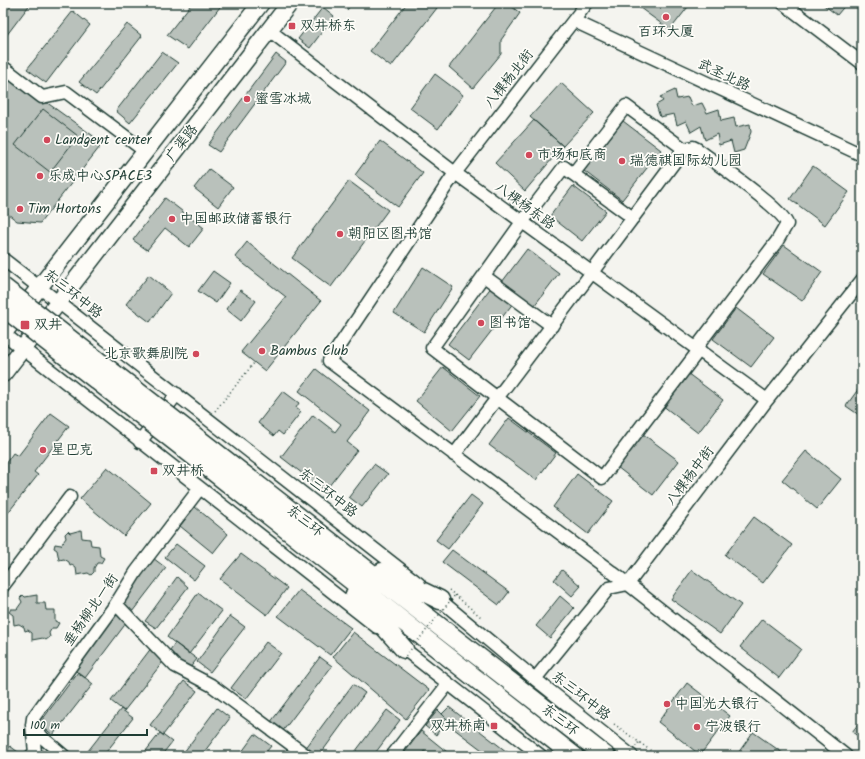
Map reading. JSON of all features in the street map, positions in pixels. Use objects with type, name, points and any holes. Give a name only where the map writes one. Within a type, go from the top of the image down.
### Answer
[{"type":"highway","name":"东三环","points":[[3,287],[210,458],[321,557],[574,756]]},
{"type":"highway","name":"东三环","points":[[3,307],[210,458],[351,558],[606,756]]},
{"type":"highway","points":[[321,557],[404,654]]},
{"type":"highway","points":[[351,558],[447,594]]},
{"type":"main road","name":"广渠路","points":[[3,334],[261,3]]},
{"type":"main road","name":"广渠路","points":[[3,374],[290,3]]},
{"type":"street","name":"八棵杨北街","points":[[454,455],[329,361],[455,173],[587,3]]},
{"type":"street","points":[[783,3],[862,63]]},
{"type":"street","name":"武圣北路","points":[[574,21],[862,155]]},
{"type":"street","name":"八棵杨东路","points":[[269,30],[455,173],[767,400]]},
{"type":"street","points":[[3,67],[42,97],[66,92],[146,152]]},
{"type":"street","points":[[573,174],[626,106],[684,149]]},
{"type":"street","points":[[633,218],[564,167],[522,222],[432,348],[497,398],[602,478],[777,241],[786,224],[785,219],[766,201],[697,149],[693,147],[684,149],[633,218],[592,273],[497,398],[454,455],[628,584],[846,756]]},
{"type":"street","name":"东三环中路","points":[[3,259],[209,419],[447,594],[535,679],[632,756]]},
{"type":"street","points":[[484,276],[552,326]]},
{"type":"street","name":"八棵杨中街","points":[[628,584],[767,400],[862,280]]},
{"type":"street","points":[[3,312],[40,287]]},
{"type":"street","points":[[3,334],[200,488],[404,654],[448,684],[541,756]]},
{"type":"street","points":[[140,442],[177,394]]},
{"type":"street","name":"垂杨柳北一街","points":[[32,725],[33,718],[116,604],[136,572],[200,488]]},
{"type":"street","points":[[3,586],[70,497]]},
{"type":"street","points":[[535,679],[609,588],[628,584]]},
{"type":"street","points":[[116,604],[175,666],[211,684],[307,756]]},
{"type":"street","points":[[392,756],[448,684]]},
{"type":"street","points":[[31,756],[34,752],[32,725]]},
{"type":"street","points":[[32,725],[42,738],[64,756]]},
{"type":"path","points":[[209,419],[254,362]]},
{"type":"path","points":[[404,654],[447,594],[481,617]]},
{"type":"path","points":[[614,724],[658,756]]},
{"type":"path","points":[[628,756],[639,742]]},
{"type":"building","points":[[6,3],[31,3],[3,40],[3,6]]},
{"type":"building","points":[[192,3],[223,3],[188,49],[167,35]]},
{"type":"building","points":[[338,3],[352,3],[347,10]]},
{"type":"building","points":[[407,3],[430,3],[437,8],[391,67],[370,51]]},
{"type":"building","points":[[499,3],[507,3],[520,13],[501,40],[501,54],[473,88],[449,67]]},
{"type":"building","name":"百环大厦","points":[[637,3],[691,3],[670,30],[636,5]]},
{"type":"building","points":[[821,3],[847,3],[837,15]]},
{"type":"building","points":[[323,7],[334,16],[310,48],[298,39]]},
{"type":"building","points":[[73,11],[90,25],[46,83],[27,69]]},
{"type":"building","points":[[127,24],[142,36],[96,95],[79,82]]},
{"type":"building","points":[[162,52],[178,63],[130,123],[116,111]]},
{"type":"building","points":[[276,54],[286,62],[219,152],[208,145]]},
{"type":"building","name":"乐成中心SPACE3","points":[[3,71],[103,143],[40,223],[17,221],[3,210]]},
{"type":"building","points":[[435,74],[463,95],[438,129],[410,108]]},
{"type":"building","points":[[561,83],[594,113],[563,146],[530,117]]},
{"type":"building","points":[[675,90],[677,99],[688,97],[692,106],[702,103],[707,113],[719,109],[721,121],[734,118],[736,127],[750,124],[751,132],[744,150],[734,153],[731,141],[719,145],[717,134],[705,140],[701,126],[691,132],[686,121],[677,125],[674,114],[660,117],[656,105],[663,101],[660,97]]},
{"type":"building","name":"Landgent center","points":[[43,109],[78,136],[50,172],[15,145]]},
{"type":"building","name":"市场和底商","points":[[534,120],[563,146],[525,191],[495,163]]},
{"type":"building","name":"瑞德祺国际幼儿园","points":[[623,121],[661,150],[622,200],[584,171]]},
{"type":"building","points":[[380,141],[423,173],[398,207],[355,175]]},
{"type":"building","points":[[813,166],[849,192],[825,225],[790,199]]},
{"type":"building","points":[[209,169],[233,187],[218,207],[194,188]]},
{"type":"building","name":"朝阳区图书馆","points":[[349,181],[388,210],[331,287],[292,258]]},
{"type":"building","points":[[573,186],[606,211],[582,241],[550,216]]},
{"type":"building","points":[[165,198],[204,228],[189,247],[165,228],[147,250],[133,240]]},
{"type":"building","points":[[247,242],[321,301],[265,371],[241,352],[286,297],[235,257]]},
{"type":"building","points":[[784,245],[822,272],[802,301],[763,274]]},
{"type":"building","points":[[527,249],[559,273],[531,310],[499,286]]},
{"type":"building","points":[[423,267],[453,287],[424,332],[394,313]]},
{"type":"building","points":[[213,271],[230,283],[216,303],[198,291]]},
{"type":"building","points":[[149,275],[171,293],[150,322],[126,304]]},
{"type":"building","name":"图书馆","points":[[492,286],[514,302],[469,360],[448,344]]},
{"type":"building","points":[[240,290],[256,301],[241,321],[226,309]]},
{"type":"building","points":[[736,308],[774,337],[751,367],[713,339]]},
{"type":"building","points":[[443,367],[480,396],[452,431],[416,401]]},
{"type":"building","points":[[316,369],[370,411],[347,442],[357,450],[325,491],[281,457],[313,415],[335,432],[341,424],[299,391]]},
{"type":"building","points":[[687,373],[723,400],[698,433],[662,405]]},
{"type":"building","points":[[862,384],[862,417],[846,406]]},
{"type":"building","points":[[283,391],[299,403],[296,408],[301,412],[283,435],[278,431],[274,436],[258,423]]},
{"type":"building","points":[[51,413],[69,426],[34,472],[38,475],[3,519],[3,467],[13,453],[18,456]]},
{"type":"building","points":[[509,418],[556,453],[536,480],[489,445]]},
{"type":"building","points":[[643,434],[679,461],[653,495],[617,467]]},
{"type":"building","points":[[806,451],[841,479],[817,509],[782,480]]},
{"type":"building","points":[[374,464],[388,474],[362,507],[349,497]]},
{"type":"building","points":[[107,467],[151,503],[124,536],[80,499]]},
{"type":"building","points":[[577,474],[613,501],[588,534],[553,507]]},
{"type":"building","points":[[471,495],[483,504],[448,549],[436,540]]},
{"type":"building","points":[[195,507],[228,534],[213,553],[180,526]]},
{"type":"building","points":[[754,517],[792,545],[763,583],[725,555]]},
{"type":"building","points":[[81,530],[82,538],[90,539],[91,545],[99,546],[100,556],[104,558],[101,563],[97,563],[94,568],[94,572],[91,575],[88,573],[77,575],[76,568],[72,565],[70,566],[69,562],[64,559],[59,560],[57,550],[54,548],[55,544],[61,545],[66,538],[65,534],[68,531],[70,533]]},
{"type":"building","points":[[176,544],[205,566],[194,580],[165,557]]},
{"type":"building","points":[[452,550],[509,592],[499,605],[442,562]]},
{"type":"building","points":[[241,554],[287,588],[267,615],[220,579]]},
{"type":"building","points":[[153,558],[166,568],[132,612],[119,603]]},
{"type":"building","points":[[562,570],[581,586],[572,596],[554,580]]},
{"type":"building","points":[[692,570],[741,605],[720,634],[671,599]]},
{"type":"building","points":[[177,577],[188,587],[156,628],[145,621]]},
{"type":"building","points":[[299,590],[351,628],[330,655],[278,616]]},
{"type":"building","points":[[198,593],[222,611],[189,654],[167,637]]},
{"type":"building","points":[[23,595],[25,597],[37,595],[37,603],[45,603],[46,610],[55,610],[55,621],[59,623],[56,628],[52,628],[49,633],[50,637],[46,640],[43,638],[32,640],[32,633],[28,630],[25,631],[24,627],[19,624],[14,625],[13,615],[9,612],[11,609],[17,609],[22,602],[20,598]]},
{"type":"building","points":[[560,596],[574,608],[550,638],[536,626]]},
{"type":"building","points":[[113,612],[127,622],[85,678],[72,668]]},
{"type":"building","points":[[230,616],[245,627],[210,672],[197,662]]},
{"type":"building","points":[[762,619],[801,649],[779,678],[740,647]]},
{"type":"building","points":[[353,632],[429,690],[406,719],[333,657]]},
{"type":"building","points":[[266,642],[281,653],[246,699],[231,688]]},
{"type":"building","points":[[175,643],[197,659],[185,674],[165,657]]},
{"type":"building","points":[[152,647],[166,658],[124,711],[111,701]]},
{"type":"building","points":[[320,657],[332,666],[282,732],[270,723]]},
{"type":"building","points":[[78,672],[93,684],[53,735],[39,724]]},
{"type":"building","points":[[184,681],[197,691],[163,735],[150,725]]},
{"type":"building","points":[[687,683],[730,716],[700,755],[658,722]]},
{"type":"building","points":[[353,684],[365,693],[319,756],[314,756],[305,749]]},
{"type":"building","points":[[449,707],[511,755],[490,756],[445,722],[447,719],[442,714]]},
{"type":"building","points":[[217,708],[230,718],[201,756],[190,756],[184,752]]},
{"type":"building","points":[[121,709],[133,718],[103,756],[84,756]]},
{"type":"building","points":[[387,710],[400,720],[373,756],[352,756]]},
{"type":"building","points":[[438,710],[447,719],[436,735],[425,726]]},
{"type":"building","points":[[862,719],[862,739],[852,732]]},
{"type":"building","points":[[421,731],[447,752],[444,756],[431,756],[424,751],[421,756],[402,756]]},
{"type":"building","points":[[753,732],[787,756],[736,756]]},
{"type":"building","points":[[160,733],[172,742],[161,756],[142,756]]},
{"type":"building","points":[[255,734],[271,746],[263,756],[239,756]]},
{"type":"building","points":[[10,746],[22,755],[22,756],[3,756]]},
{"type":"place","name":"百环大厦","points":[[666,17]]},
{"type":"place","name":"双井桥东","points":[[292,26]]},
{"type":"place","name":"蜜雪冰城","points":[[247,99]]},
{"type":"place","name":"Landgent center","points":[[47,140]]},
{"type":"place","name":"市场和底商","points":[[529,155]]},
{"type":"place","name":"瑞德祺国际幼儿园","points":[[622,161]]},
{"type":"place","name":"乐成中心SPACE3","points":[[40,176]]},
{"type":"place","name":"Tim Hortons","points":[[20,209]]},
{"type":"place","name":"中国邮政储蓄银行","points":[[172,219]]},
{"type":"place","name":"朝阳区图书馆","points":[[340,234]]},
{"type":"place","name":"图书馆","points":[[481,323]]},
{"type":"place","name":"双井","points":[[25,325]]},
{"type":"place","name":"Bambus Club","points":[[262,351]]},
{"type":"place","name":"北京歌舞剧院","points":[[196,354]]},
{"type":"place","name":"星巴克","points":[[43,450]]},
{"type":"place","name":"双井桥","points":[[154,471]]},
{"type":"place","name":"中国光大银行","points":[[667,704]]},
{"type":"place","name":"双井桥南","points":[[494,726]]},
{"type":"place","name":"宁波银行","points":[[697,727]]}]
